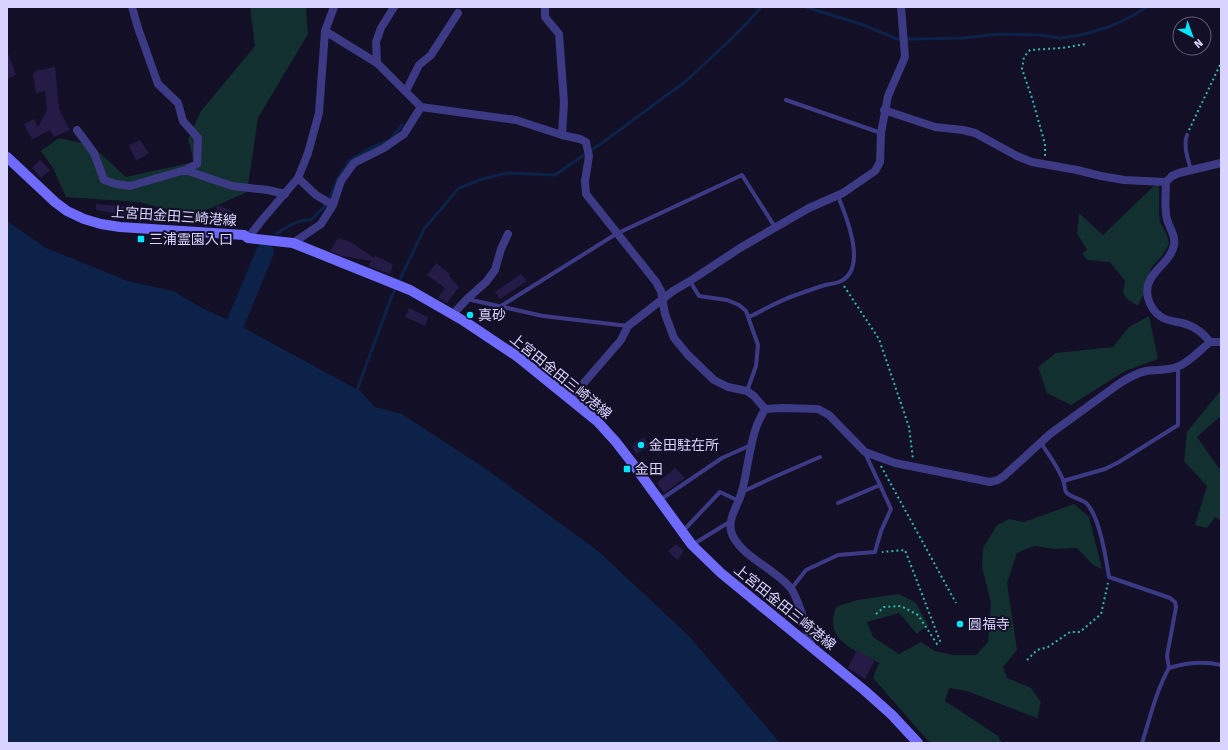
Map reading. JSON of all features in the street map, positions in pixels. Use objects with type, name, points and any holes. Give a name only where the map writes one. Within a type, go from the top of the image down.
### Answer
[{"type":"main road","name":"上宮田金田三崎港線","points":[[7,157],[55,202],[67,211],[84,219],[120,227],[244,235],[248,238],[293,243],[403,288],[453,314],[518,356],[597,421],[616,442],[692,545],[721,573],[882,706],[918,743]]},
{"type":"street","points":[[77,130],[94,153],[104,180],[110,182],[130,186],[185,170],[197,164],[198,138],[183,121],[178,102],[158,84],[132,7]]},
{"type":"street","points":[[248,238],[298,178],[308,153],[319,113],[325,31],[334,7]]},
{"type":"street","points":[[378,63],[376,42],[381,28],[394,7]]},
{"type":"street","points":[[545,7],[545,16],[559,34],[564,102],[562,134]]},
{"type":"street","points":[[570,399],[621,340],[628,326],[673,291],[690,282],[740,248],[809,208],[838,196],[875,171],[880,162],[880,133],[884,110],[888,96],[906,57],[901,7]]},
{"type":"street","points":[[406,91],[419,65],[431,55],[458,13]]},
{"type":"street","points":[[325,31],[378,63],[421,107],[516,120],[586,142],[589,156],[585,181],[586,194],[616,234],[656,282],[674,338],[688,355],[714,380],[728,387],[747,391],[754,396],[765,409]]},
{"type":"street","points":[[293,243],[321,224],[333,205],[341,181],[354,163],[384,148],[404,134],[421,107]]},
{"type":"street","points":[[884,110],[935,127],[975,133],[1017,156],[1032,162],[1124,180],[1166,182]]},
{"type":"street","points":[[1210,342],[1196,327],[1166,320],[1160,317],[1149,301],[1146,291],[1154,274],[1172,251],[1174,245],[1173,232],[1167,219],[1165,208],[1166,182],[1172,176],[1221,162]]},
{"type":"street","points":[[185,170],[232,186],[268,190],[285,194]]},
{"type":"street","points":[[298,178],[316,194],[333,205]]},
{"type":"street","points":[[453,314],[486,282],[495,270],[501,249],[508,234]]},
{"type":"street","points":[[765,409],[812,408],[823,411],[832,418],[865,452],[895,463],[990,482],[998,480],[1004,476],[1040,442],[1120,383],[1132,376],[1146,371],[1167,370],[1178,367],[1210,342],[1221,342]]},
{"type":"street","points":[[765,409],[757,424],[742,492],[733,512],[731,521],[732,531],[740,545],[776,574],[791,589],[812,648]]},
{"type":"lane","points":[[786,100],[880,133]]},
{"type":"lane","points":[[1186,137],[1185,146],[1191,170]]},
{"type":"lane","points":[[501,306],[616,234],[742,175],[775,228]]},
{"type":"lane","points":[[749,317],[793,296],[841,281],[849,274],[854,262],[855,252],[848,220],[838,196]]},
{"type":"lane","points":[[690,282],[700,296],[727,300],[739,304],[746,311],[758,345],[756,366],[747,391]]},
{"type":"lane","points":[[467,299],[543,316],[628,326]]},
{"type":"lane","points":[[1063,481],[1105,469],[1178,425],[1178,367]]},
{"type":"lane","points":[[1040,442],[1054,463],[1067,493],[1081,499],[1091,509],[1098,525],[1109,578],[1170,598],[1175,602],[1176,607],[1167,656],[1169,668]]},
{"type":"lane","points":[[659,501],[722,458],[752,445]]},
{"type":"lane","points":[[791,589],[806,570],[838,555],[875,552],[881,531],[892,509],[865,452]]},
{"type":"lane","points":[[742,492],[820,457]]},
{"type":"lane","points":[[838,503],[880,485]]},
{"type":"lane","points":[[682,532],[720,492],[739,501]]},
{"type":"lane","points":[[692,545],[731,521]]},
{"type":"lane","points":[[1142,743],[1163,678],[1169,668],[1183,663],[1221,664]]},
{"type":"path","points":[[1044,164],[1045,144],[1022,69],[1024,57],[1030,50],[1062,48],[1086,44]]},
{"type":"path","points":[[1186,137],[1221,62]]},
{"type":"path","points":[[841,281],[880,338],[909,427],[914,467]]},
{"type":"path","points":[[876,456],[956,603]]},
{"type":"path","points":[[875,552],[905,550],[940,641],[937,644],[918,615],[901,606],[884,607],[876,614]]},
{"type":"path","points":[[1028,660],[1037,650],[1048,647],[1070,632],[1080,632],[1102,614],[1109,578]]},
{"type":"green space","points":[[250,7],[306,7],[308,34],[258,118],[247,192],[193,216],[139,202],[66,197],[53,168],[41,151],[59,138],[91,145],[126,177],[194,162],[188,139],[201,111],[255,46]]},
{"type":"green space","points":[[1155,185],[1159,185],[1160,222],[1167,235],[1169,244],[1162,256],[1151,268],[1138,306],[1127,299],[1123,292],[1125,281],[1110,262],[1087,260],[1082,253],[1087,250],[1077,233],[1079,213],[1103,235]]},
{"type":"green space","points":[[1149,316],[1158,359],[1125,371],[1071,405],[1047,393],[1038,367],[1056,353],[1113,347],[1129,327]]},
{"type":"green space","points":[[1221,390],[1221,416],[1197,437],[1221,471],[1221,521],[1215,517],[1207,528],[1195,525],[1207,486],[1184,461],[1187,432]]},
{"type":"green space","points":[[1074,504],[1089,517],[1102,569],[1093,565],[1077,548],[1054,549],[1034,546],[1017,553],[1007,583],[1017,650],[1003,667],[1007,678],[1031,688],[1041,702],[1037,718],[967,691],[949,688],[945,701],[998,736],[1002,743],[930,743],[873,678],[879,663],[848,647],[837,635],[834,628],[833,619],[836,607],[857,600],[899,594],[916,603],[928,625],[917,634],[899,613],[867,622],[873,637],[899,654],[921,642],[935,651],[953,655],[976,655],[988,642],[991,603],[982,567],[983,548],[997,525],[1009,519],[1024,522]]},
{"type":"water","points":[[7,221],[46,248],[128,281],[173,291],[202,308],[233,322],[360,391],[375,407],[402,414],[486,469],[598,551],[689,636],[780,743],[7,743]]},
{"type":"building","points":[[7,53],[16,75],[7,79]]},
{"type":"building","points":[[55,67],[59,109],[70,130],[54,137],[50,130],[31,140],[32,137],[24,124],[34,119],[38,127],[47,110],[45,91],[36,93],[33,74],[35,71]]},
{"type":"building","points":[[140,140],[149,153],[136,161],[129,145]]},
{"type":"building","points":[[40,160],[50,170],[41,178],[32,168]]},
{"type":"building","points":[[96,204],[131,207],[130,216],[96,210]]},
{"type":"building","points":[[217,205],[235,212],[234,225],[214,223]]},
{"type":"building","points":[[338,238],[351,242],[374,258],[375,256],[393,264],[390,274],[368,266],[372,261],[342,256],[330,251]]},
{"type":"building","points":[[436,263],[450,274],[449,276],[459,287],[447,303],[438,297],[445,288],[427,275]]},
{"type":"building","points":[[521,274],[527,281],[500,299],[495,292]]},
{"type":"building","points":[[409,308],[428,317],[425,326],[405,317]]},
{"type":"building","name":"金田駐在所","points":[[644,437],[649,447],[636,454],[632,446]]},
{"type":"building","points":[[675,468],[685,478],[664,493],[657,483]]},
{"type":"building","points":[[676,544],[684,551],[677,560],[668,551]]},
{"type":"building","points":[[857,650],[875,660],[865,679],[848,668]]},
{"type":"waterway","points":[[357,390],[391,298],[424,229],[459,188],[482,179],[507,173],[555,175],[606,140],[686,81],[726,44],[761,7]]},
{"type":"waterway","points":[[805,7],[861,24],[897,39],[962,38],[1000,34],[1040,35],[1060,38],[1081,35],[1109,27],[1147,7]]},
{"type":"waterway","points":[[330,197],[337,180],[349,161],[373,147],[390,140],[402,125]]},
{"type":"waterway","points":[[276,234],[298,222],[311,220],[325,206]]},
{"type":"waterway","points":[[235,324],[265,252]]},
{"type":"place","name":"三浦霊園入口","points":[[141,239]]},
{"type":"place","name":"真砂","points":[[470,315]]},
{"type":"place","name":"金田駐在所","points":[[641,445]]},
{"type":"place","name":"金田","points":[[627,469]]},
{"type":"place","name":"圓福寺","points":[[960,624]]}]
